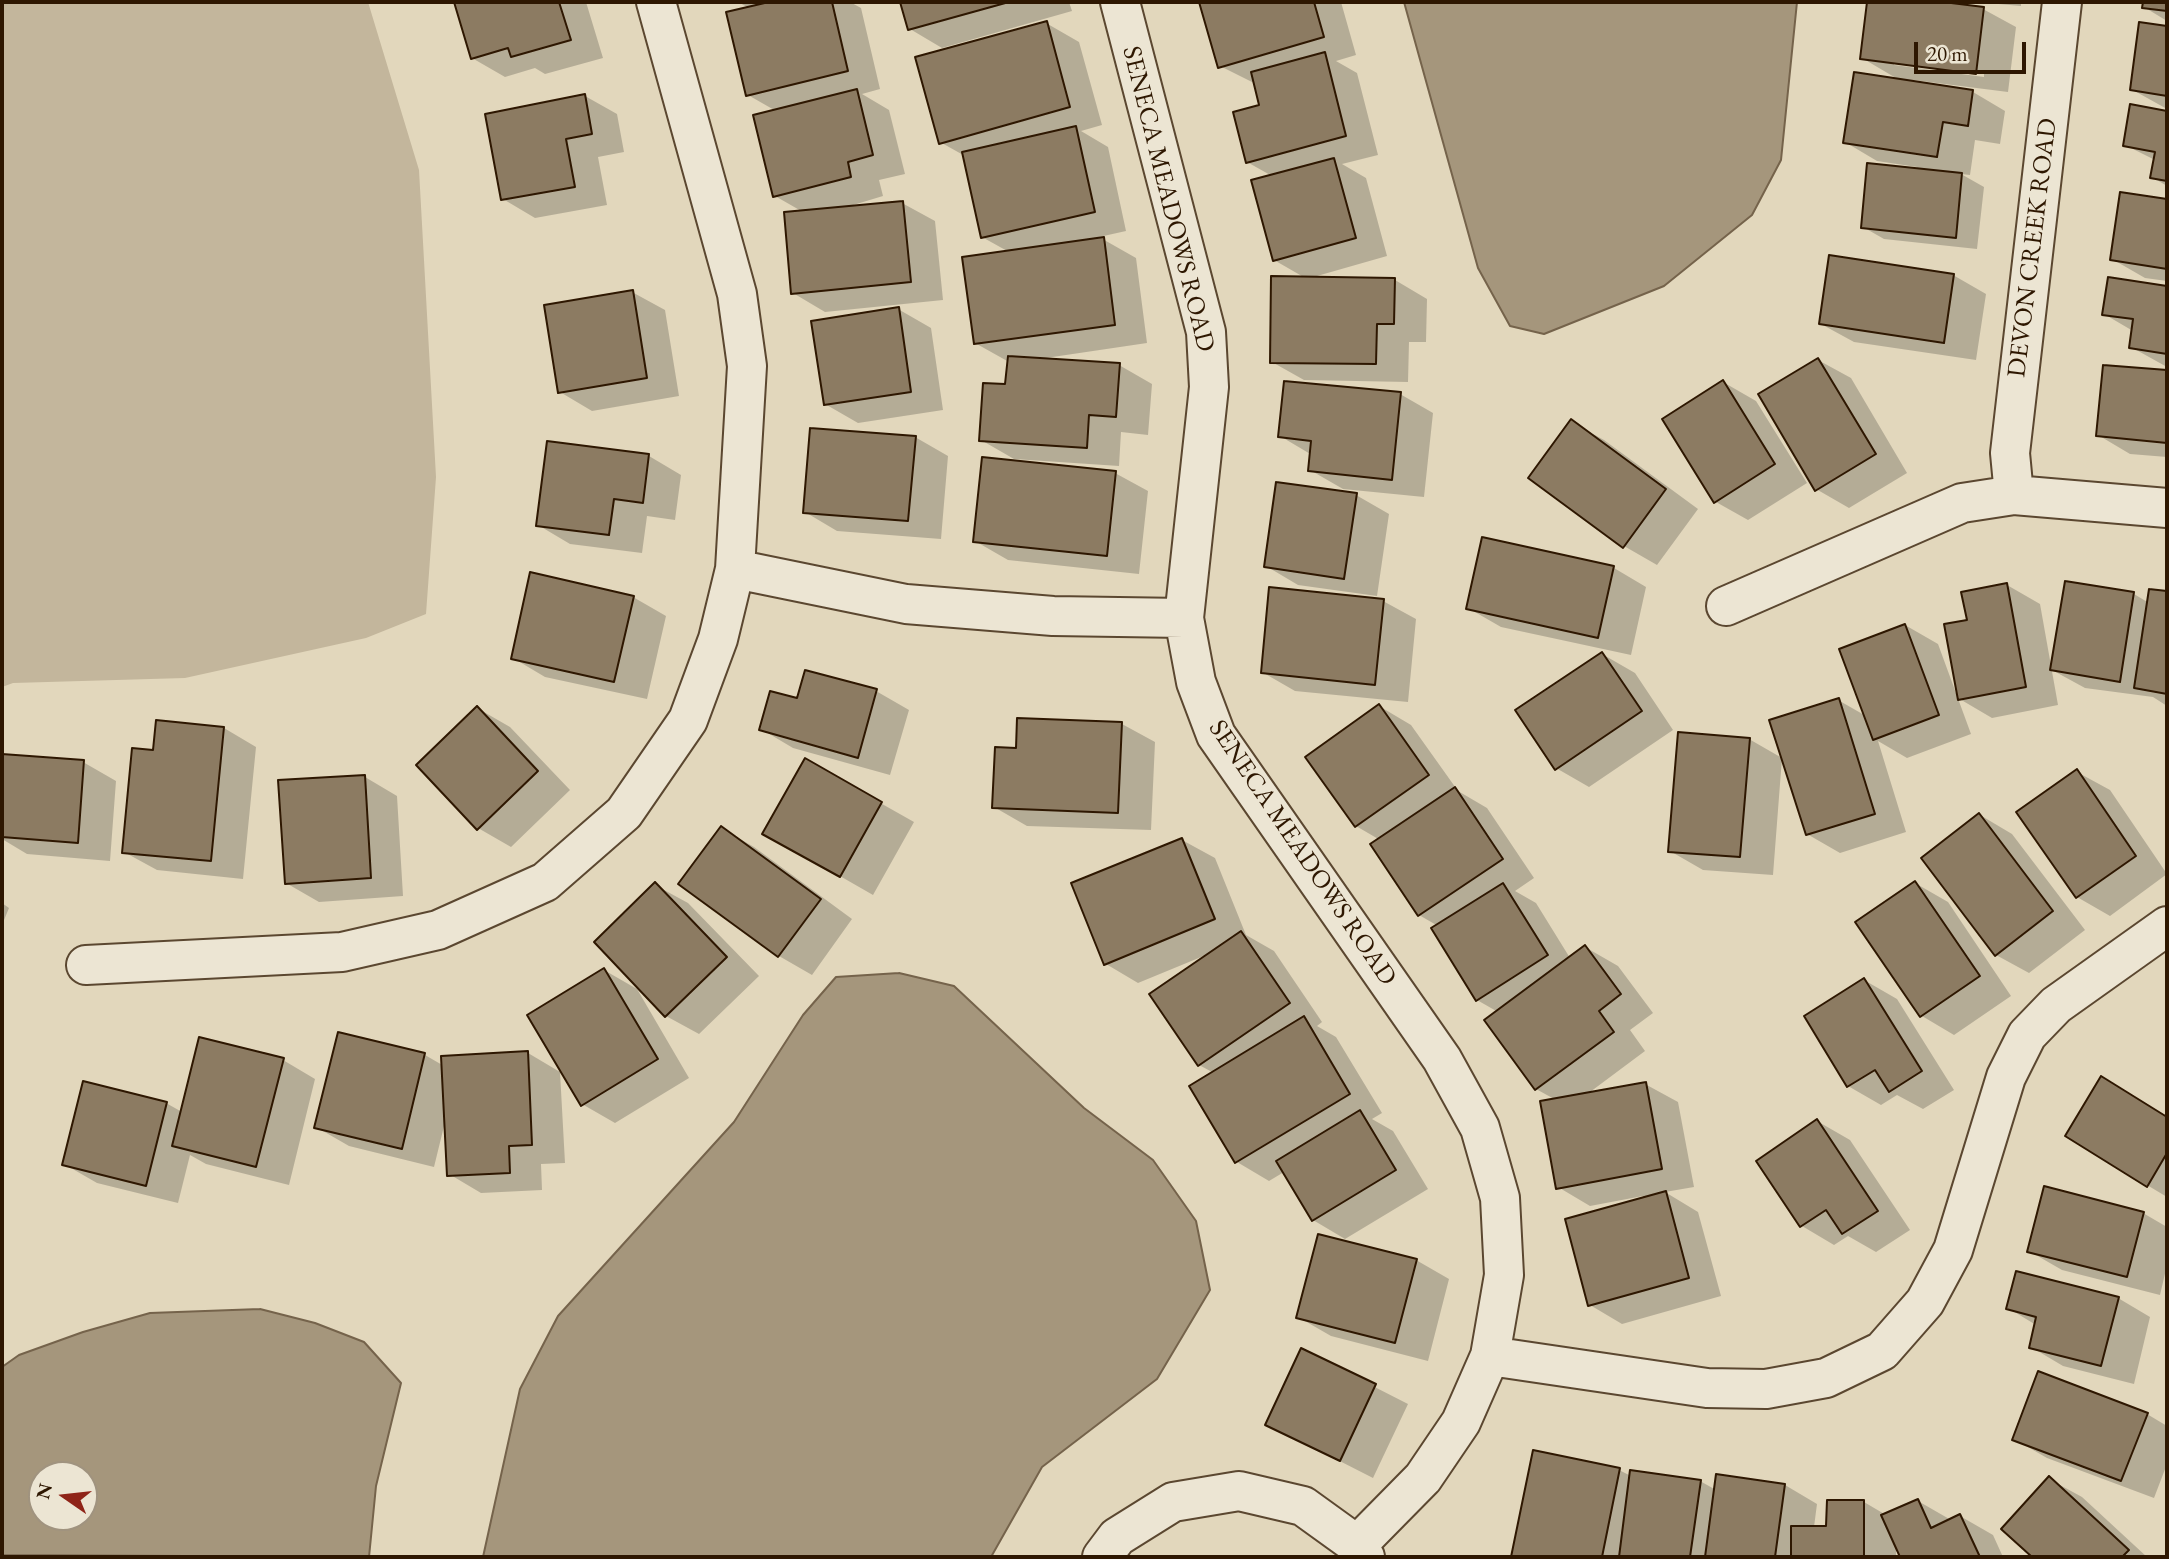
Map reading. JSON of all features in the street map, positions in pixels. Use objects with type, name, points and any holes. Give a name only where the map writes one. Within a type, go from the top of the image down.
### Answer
[{"type":"street","points":[[86,965],[342,952],[438,930],[545,882],[624,813],[688,720],[718,639],[735,569],[747,366],[737,294],[656,2]]},
{"type":"street","name":"SENECA MEADOWS ROAD","points":[[1120,2],[1206,332],[1209,387],[1184,618],[1196,682],[1216,735],[1442,1059],[1480,1128],[1500,1199],[1503,1262],[1490,1356],[1461,1422],[1423,1478],[1361,1551]]},
{"type":"street","name":"DEVON CREEK ROAD","points":[[2014,495],[2010,453],[2062,2]]},
{"type":"street","points":[[1727,606],[1962,503],[2014,495],[2167,508]]},
{"type":"street","points":[[735,569],[906,604],[1053,616],[1184,618]]},
{"type":"street","points":[[1490,1356],[1707,1388],[1766,1389],[1826,1378],[1882,1351],[1925,1302],[1953,1250],[2006,1077],[2027,1035],[2056,1005],[2167,926]]},
{"type":"street","points":[[1102,1557],[1116,1537],[1173,1502],[1239,1491],[1303,1506],[1361,1551]]},
{"type":"shaded area","points":[[2,2],[368,2],[419,170],[436,477],[426,614],[366,638],[185,678],[13,683],[2,687]]},
{"type":"shaded area","points":[[1404,2],[1797,2],[1781,160],[1752,215],[1664,286],[1544,334],[1510,326],[1478,268]]},
{"type":"shaded area","points":[[899,973],[954,986],[1084,1108],[1153,1160],[1196,1221],[1210,1290],[1157,1379],[1042,1467],[991,1557],[483,1557],[520,1389],[558,1316],[734,1122],[803,1015],[836,977]]},
{"type":"shaded area","points":[[260,1309],[315,1323],[364,1342],[401,1383],[376,1486],[369,1557],[2,1555],[2,1367],[19,1355],[83,1332],[150,1313]]},
{"type":"building","points":[[454,2],[559,2],[571,40],[511,57],[508,48],[471,59]]},
{"type":"building","points":[[769,2],[832,2],[848,71],[746,96],[726,12]]},
{"type":"building","points":[[900,2],[1009,2],[908,30]]},
{"type":"building","points":[[1199,2],[1314,2],[1324,37],[1218,68]]},
{"type":"building","points":[[1867,2],[1943,2],[1984,7],[1976,74],[1860,59]]},
{"type":"building","points":[[2143,2],[2167,2],[2167,11],[2142,8]]},
{"type":"building","points":[[1047,21],[1070,107],[939,144],[915,57]]},
{"type":"building","points":[[2139,22],[2167,26],[2167,96],[2130,90]]},
{"type":"building","points":[[1325,52],[1346,136],[1246,163],[1233,112],[1259,105],[1251,72]]},
{"type":"building","points":[[1854,72],[1973,90],[1968,126],[1943,122],[1937,157],[1843,143]]},
{"type":"building","points":[[857,89],[873,155],[848,162],[851,177],[773,197],[753,115]]},
{"type":"building","points":[[585,94],[592,134],[566,139],[575,187],[501,200],[485,114]]},
{"type":"building","points":[[2130,104],[2167,111],[2167,181],[2150,178],[2155,152],[2123,146]]},
{"type":"building","points":[[1076,126],[1095,212],[981,238],[962,152]]},
{"type":"building","points":[[1334,158],[1356,238],[1273,261],[1251,180]]},
{"type":"building","points":[[1867,163],[1962,173],[1956,238],[1861,228]]},
{"type":"building","points":[[2120,192],[2167,199],[2167,269],[2110,260]]},
{"type":"building","points":[[903,201],[911,282],[791,294],[784,212]]},
{"type":"building","points":[[1104,237],[1115,325],[974,344],[962,257]]},
{"type":"building","points":[[1829,255],[1954,274],[1944,343],[1819,324]]},
{"type":"building","points":[[1271,276],[1395,278],[1394,324],[1377,324],[1376,364],[1270,363]]},
{"type":"building","points":[[2108,277],[2167,286],[2167,354],[2129,348],[2133,319],[2102,315]]},
{"type":"building","points":[[633,290],[647,378],[558,393],[544,305]]},
{"type":"building","points":[[899,307],[911,392],[824,405],[811,321]]},
{"type":"building","points":[[1008,356],[1120,363],[1116,417],[1089,415],[1087,448],[979,441],[983,383],[1005,384]]},
{"type":"building","points":[[1818,358],[1876,454],[1815,491],[1758,394]]},
{"type":"building","points":[[2103,365],[2167,370],[2167,443],[2096,436]]},
{"type":"building","points":[[1723,380],[1775,464],[1714,503],[1662,419]]},
{"type":"building","points":[[1284,381],[1401,392],[1392,480],[1308,471],[1311,441],[1278,437]]},
{"type":"building","points":[[1571,419],[1666,489],[1623,548],[1528,478]]},
{"type":"building","points":[[810,428],[916,436],[908,521],[803,513]]},
{"type":"building","points":[[547,441],[649,454],[643,503],[614,499],[609,535],[536,526]]},
{"type":"building","points":[[982,457],[1116,471],[1107,556],[973,542]]},
{"type":"building","points":[[1276,482],[1357,493],[1344,579],[1264,567]]},
{"type":"building","points":[[1482,537],[1614,566],[1598,638],[1466,609]]},
{"type":"building","points":[[530,572],[634,596],[614,682],[511,659]]},
{"type":"building","points":[[2065,581],[2134,592],[2120,682],[2050,670]]},
{"type":"building","points":[[2007,583],[2026,687],[1958,700],[1944,624],[1967,620],[1961,592]]},
{"type":"building","points":[[1269,587],[1384,599],[1375,685],[1261,673]]},
{"type":"building","points":[[2149,589],[2167,591],[2167,694],[2134,688]]},
{"type":"building","points":[[1905,624],[1939,715],[1873,740],[1839,649]]},
{"type":"building","points":[[1602,652],[1642,711],[1555,770],[1515,710]]},
{"type":"building","points":[[805,670],[877,689],[858,758],[759,730],[770,691],[797,698]]},
{"type":"building","points":[[1839,698],[1875,814],[1806,835],[1769,720]]},
{"type":"building","points":[[1379,704],[1429,775],[1355,827],[1305,757]]},
{"type":"building","points":[[477,706],[538,771],[477,830],[416,765]]},
{"type":"building","points":[[1017,718],[1122,722],[1118,813],[992,808],[995,747],[1016,748]]},
{"type":"building","points":[[156,720],[224,727],[211,861],[122,853],[132,748],[153,750]]},
{"type":"building","points":[[1678,732],[1750,738],[1740,857],[1668,852]]},
{"type":"building","points":[[2,754],[84,760],[78,843],[2,837]]},
{"type":"building","points":[[805,758],[882,802],[840,877],[762,834]]},
{"type":"building","points":[[2077,769],[2136,856],[2076,898],[2016,812]]},
{"type":"building","points":[[365,775],[371,878],[285,884],[278,780]]},
{"type":"building","points":[[1455,787],[1503,859],[1418,916],[1370,844]]},
{"type":"building","points":[[1979,813],[2053,911],[1995,956],[1921,858]]},
{"type":"building","points":[[721,826],[821,899],[778,957],[678,884]]},
{"type":"building","points":[[1182,838],[1215,919],[1104,965],[1071,883]]},
{"type":"building","points":[[1915,881],[1980,976],[1920,1017],[1855,922]]},
{"type":"building","points":[[655,882],[727,957],[665,1017],[594,942]]},
{"type":"building","points":[[1503,883],[1548,955],[1476,1001],[1431,928]]},
{"type":"building","points":[[1241,931],[1290,1003],[1198,1066],[1149,994]]},
{"type":"building","points":[[1585,945],[1621,994],[1599,1011],[1614,1032],[1535,1090],[1484,1020]]},
{"type":"building","points":[[604,968],[658,1059],[581,1106],[527,1015]]},
{"type":"building","points":[[1864,978],[1922,1071],[1889,1092],[1875,1070],[1847,1087],[1804,1016]]},
{"type":"building","points":[[1304,1016],[1350,1094],[1235,1163],[1189,1086]]},
{"type":"building","points":[[338,1032],[425,1053],[402,1149],[314,1128]]},
{"type":"building","points":[[199,1037],[284,1058],[256,1167],[172,1146]]},
{"type":"building","points":[[528,1051],[532,1145],[509,1146],[510,1173],[447,1176],[441,1056]]},
{"type":"building","points":[[2101,1076],[2167,1117],[2167,1153],[2147,1187],[2065,1136]]},
{"type":"building","points":[[83,1081],[167,1102],[146,1186],[62,1165]]},
{"type":"building","points":[[1646,1082],[1662,1169],[1556,1189],[1540,1101]]},
{"type":"building","points":[[1360,1110],[1396,1170],[1312,1221],[1276,1161]]},
{"type":"building","points":[[1817,1119],[1878,1211],[1842,1234],[1826,1210],[1800,1227],[1756,1161]]},
{"type":"building","points":[[2044,1186],[2144,1212],[2127,1277],[2027,1252]]},
{"type":"building","points":[[1666,1191],[1689,1278],[1588,1306],[1565,1219]]},
{"type":"building","points":[[1318,1234],[1417,1259],[1395,1343],[1296,1318]]},
{"type":"building","points":[[2016,1271],[2119,1297],[2101,1366],[2029,1348],[2036,1317],[2006,1309]]},
{"type":"building","points":[[1301,1348],[1376,1384],[1340,1461],[1265,1425]]},
{"type":"building","points":[[2038,1371],[2148,1413],[2121,1481],[2012,1440]]},
{"type":"building","points":[[1533,1450],[1620,1468],[1602,1557],[1511,1557]]},
{"type":"building","points":[[1630,1470],[1701,1480],[1690,1557],[1619,1557]]},
{"type":"building","points":[[1716,1474],[1785,1484],[1775,1557],[1705,1557]]},
{"type":"building","points":[[2049,1476],[2129,1550],[2122,1557],[2032,1557],[2001,1529]]},
{"type":"building","points":[[1918,1499],[1931,1528],[1960,1514],[1980,1557],[1900,1557],[1881,1515]]},
{"type":"building","points":[[1827,1500],[1864,1500],[1864,1557],[1791,1557],[1791,1526],[1826,1526]]}]
